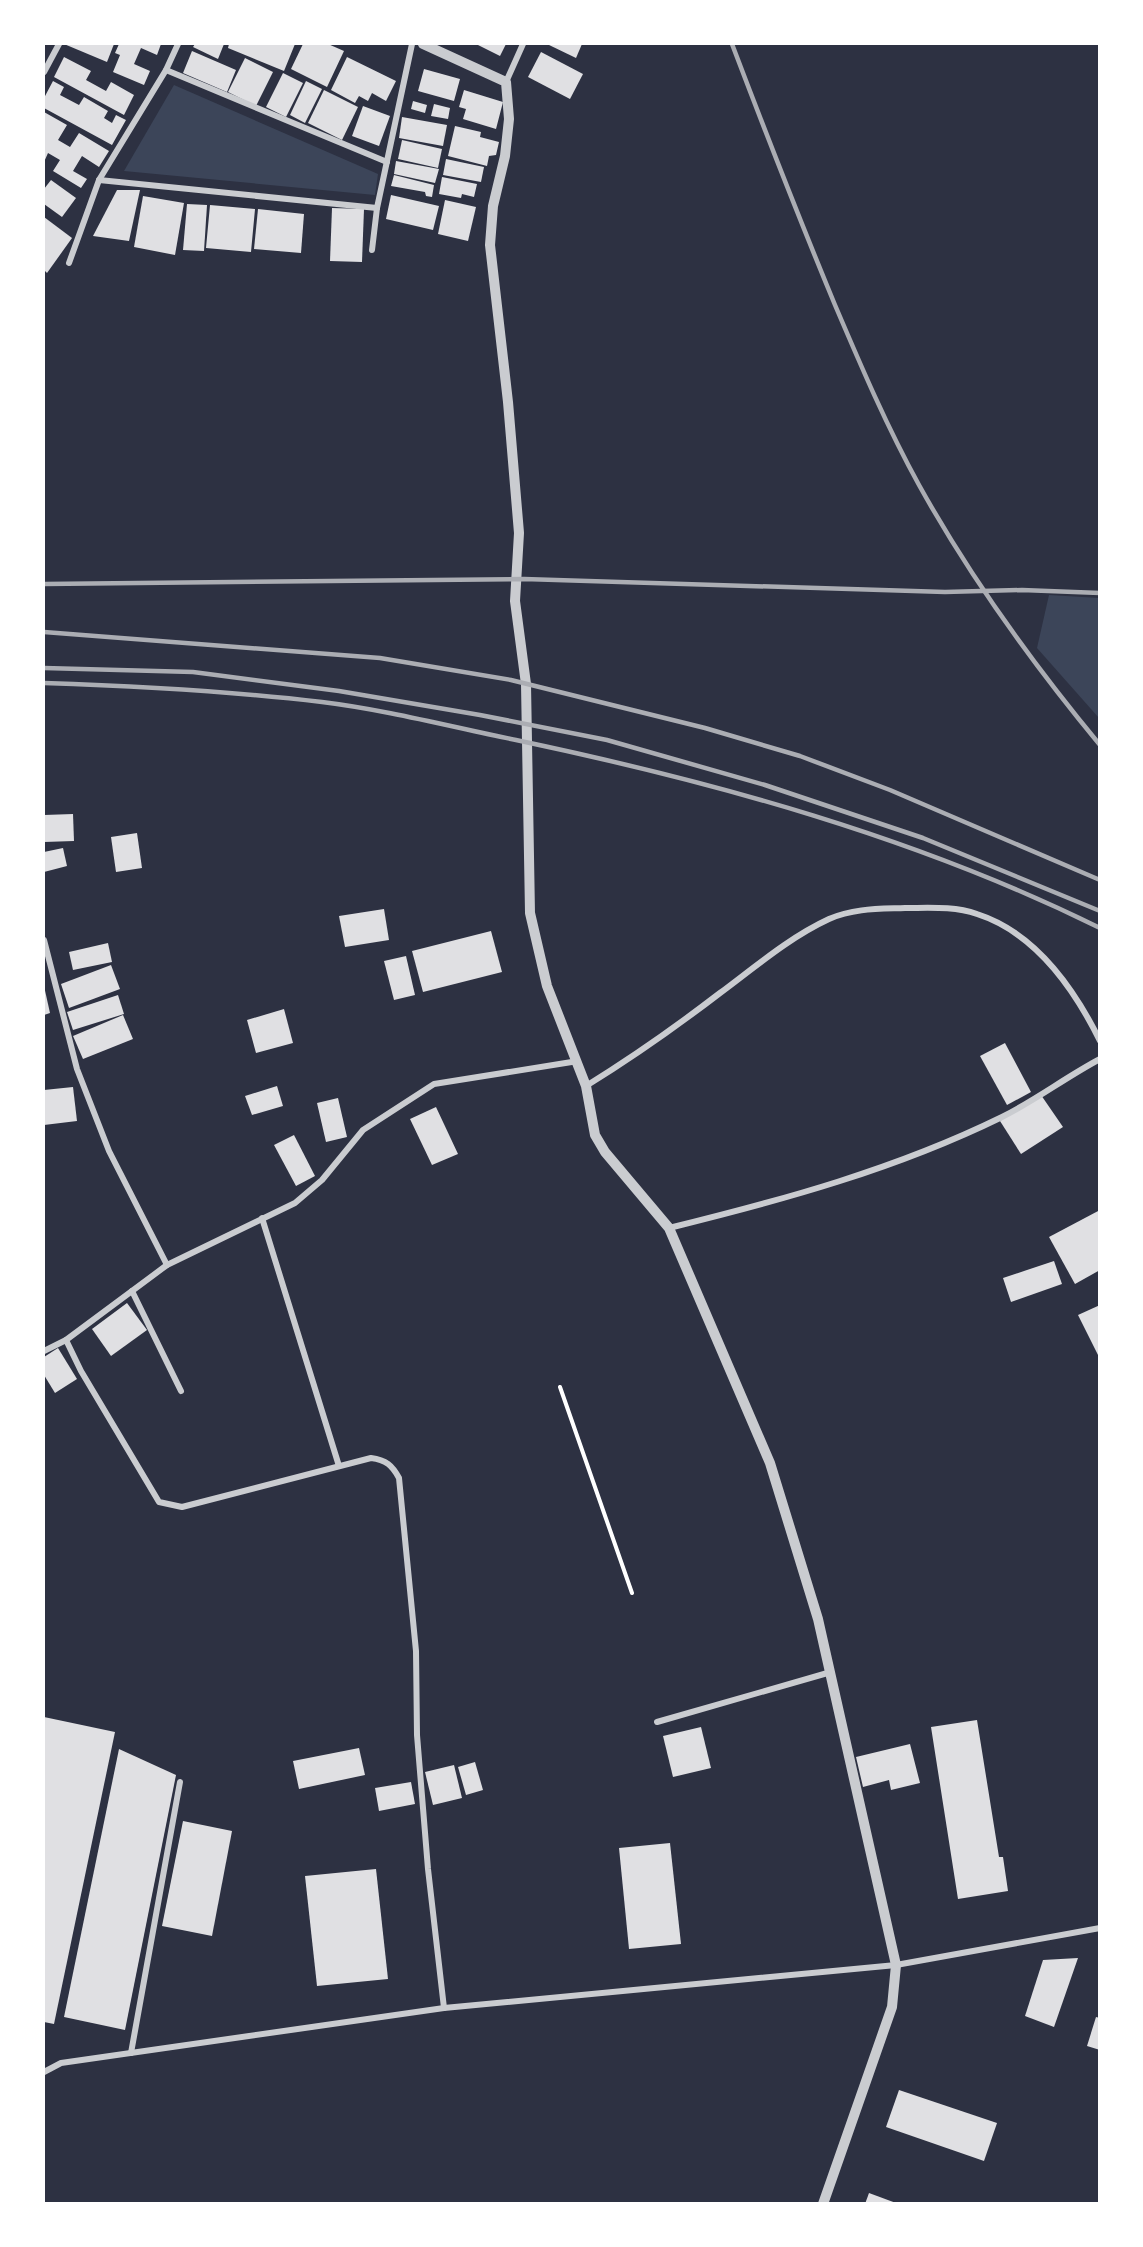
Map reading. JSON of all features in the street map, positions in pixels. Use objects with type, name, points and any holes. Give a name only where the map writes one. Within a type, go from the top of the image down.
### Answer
[{"type":"street","points":[[44,72],[59,44]]},
{"type":"street","points":[[69,263],[99,180],[166,70],[178,44]]},
{"type":"street","points":[[372,250],[377,208],[412,44]]},
{"type":"street","points":[[423,44],[506,82]]},
{"type":"street","points":[[523,44],[506,82],[509,119],[505,156],[493,206],[490,245],[508,402],[519,533],[515,601],[526,684],[530,913],[547,986],[586,1086],[595,1135],[605,1152],[669,1228],[770,1463],[800,1556],[831,1672],[896,1965],[892,2007],[823,2204]]},
{"type":"street","points":[[166,70],[387,162]]},
{"type":"street","points":[[99,180],[377,208]]},
{"type":"street","points":[[586,1086],[642,1052],[759,961],[828,920],[870,909],[945,908],[976,913],[1007,926],[1028,942],[1067,985],[1084,1009],[1100,1041]]},
{"type":"street","points":[[44,940],[84,1087],[109,1151],[167,1265]]},
{"type":"street","points":[[669,1228],[782,1200],[919,1154],[1002,1117],[1100,1059]]},
{"type":"street","points":[[44,1351],[66,1340],[167,1265],[309,1192],[363,1130],[434,1084],[578,1061]]},
{"type":"street","points":[[262,1218],[339,1466]]},
{"type":"street","points":[[132,1291],[181,1391]]},
{"type":"street","points":[[66,1340],[81,1371],[159,1502],[182,1507],[371,1458],[382,1459],[392,1466],[399,1478],[416,1651],[417,1735],[428,1869],[444,2008]]},
{"type":"street","points":[[657,1722],[831,1672]]},
{"type":"street","points":[[131,2053],[180,1782]]},
{"type":"street","points":[[44,2072],[61,2063],[444,2008],[896,1965],[1100,1928]]},
{"type":"path","points":[[560,1387],[632,1593]]},
{"type":"shaded area","points":[[174,85],[378,174],[375,195],[124,171]]},
{"type":"shaded area","points":[[1049,595],[1099,598],[1099,718],[1037,648]]},
{"type":"building","points":[[64,44],[114,44],[107,62]]},
{"type":"building","points":[[119,44],[161,44],[157,55],[141,48],[134,64],[150,71],[144,85],[113,72],[120,55],[115,53]]},
{"type":"building","points":[[195,44],[224,44],[218,59],[193,47]]},
{"type":"building","points":[[229,44],[295,44],[284,71],[228,48]]},
{"type":"building","points":[[303,44],[328,44],[344,51],[327,87],[291,69]]},
{"type":"building","points":[[476,44],[506,44],[500,56]]},
{"type":"building","points":[[547,44],[582,44],[576,58]]},
{"type":"building","points":[[192,51],[236,70],[227,92],[183,73]]},
{"type":"building","points":[[541,52],[583,74],[570,99],[528,77]]},
{"type":"building","points":[[64,57],[91,71],[86,80],[106,91],[111,82],[134,95],[124,115],[54,77]]},
{"type":"building","points":[[347,57],[396,81],[386,101],[372,93],[368,101],[359,96],[355,103],[331,90]]},
{"type":"building","points":[[245,58],[273,72],[256,106],[228,92]]},
{"type":"building","points":[[424,69],[460,79],[454,101],[418,91]]},
{"type":"building","points":[[283,73],[303,83],[286,117],[266,107]]},
{"type":"building","points":[[53,81],[64,87],[60,95],[79,105],[84,97],[108,111],[104,118],[112,123],[116,115],[126,120],[112,145],[44,108],[44,98]]},
{"type":"building","points":[[306,81],[322,89],[305,123],[290,115]]},
{"type":"building","points":[[324,90],[358,107],[342,140],[308,123]]},
{"type":"building","points":[[464,90],[503,102],[496,129],[463,119],[466,109],[459,107]]},
{"type":"building","points":[[413,101],[427,105],[425,113],[411,109]]},
{"type":"building","points":[[434,104],[450,108],[448,119],[431,116]]},
{"type":"building","points":[[363,106],[390,116],[379,146],[352,136]]},
{"type":"building","points":[[44,112],[67,125],[58,140],[70,147],[79,133],[109,151],[99,167],[82,156],[73,171],[87,179],[81,188],[53,171],[60,160],[48,153],[44,162]]},
{"type":"building","points":[[402,117],[447,125],[443,146],[399,138]]},
{"type":"building","points":[[455,126],[481,132],[480,137],[499,142],[496,155],[489,156],[487,166],[448,156]]},
{"type":"building","points":[[402,140],[442,149],[438,168],[398,159]]},
{"type":"building","points":[[446,159],[484,167],[481,182],[443,175]]},
{"type":"building","points":[[396,161],[439,169],[435,183],[394,174]]},
{"type":"building","points":[[394,175],[434,185],[432,197],[426,196],[425,192],[391,186]]},
{"type":"building","points":[[442,177],[477,184],[474,197],[462,194],[461,198],[439,194]]},
{"type":"building","points":[[51,180],[76,198],[62,217],[44,204],[44,189]]},
{"type":"building","points":[[117,190],[140,190],[129,241],[93,236]]},
{"type":"building","points":[[391,195],[439,206],[433,230],[386,219]]},
{"type":"building","points":[[143,196],[184,203],[175,255],[134,247]]},
{"type":"building","points":[[445,200],[476,207],[468,241],[438,234]]},
{"type":"building","points":[[187,204],[207,205],[204,251],[183,250]]},
{"type":"building","points":[[210,205],[255,209],[251,252],[206,248]]},
{"type":"building","points":[[332,208],[364,209],[362,262],[330,261]]},
{"type":"building","points":[[258,209],[304,214],[301,253],[254,249]]},
{"type":"building","points":[[44,217],[72,238],[47,273],[44,270]]},
{"type":"building","points":[[73,814],[74,841],[44,842],[44,815]]},
{"type":"building","points":[[137,833],[142,868],[116,872],[111,837]]},
{"type":"building","points":[[63,848],[67,866],[44,872],[44,852]]},
{"type":"building","points":[[384,909],[389,940],[345,947],[339,916]]},
{"type":"building","points":[[491,931],[502,972],[423,992],[412,951]]},
{"type":"building","points":[[108,943],[112,962],[73,970],[69,952]]},
{"type":"building","points":[[406,956],[415,995],[394,1000],[384,961]]},
{"type":"building","points":[[111,965],[120,989],[69,1008],[61,984]]},
{"type":"building","points":[[44,986],[50,1013],[44,1015]]},
{"type":"building","points":[[118,995],[124,1014],[73,1030],[67,1012]]},
{"type":"building","points":[[284,1009],[293,1043],[256,1053],[247,1020]]},
{"type":"building","points":[[123,1015],[133,1039],[83,1059],[73,1036]]},
{"type":"building","points":[[1005,1043],[1031,1092],[1007,1105],[980,1056]]},
{"type":"building","points":[[277,1086],[283,1106],[252,1115],[245,1096]]},
{"type":"building","points":[[73,1087],[77,1121],[44,1125],[44,1090]]},
{"type":"building","points":[[1041,1095],[1063,1127],[1021,1154],[1000,1121]]},
{"type":"building","points":[[338,1098],[347,1137],[326,1142],[317,1103]]},
{"type":"building","points":[[436,1107],[458,1154],[432,1165],[410,1119]]},
{"type":"building","points":[[294,1135],[315,1176],[296,1186],[274,1145]]},
{"type":"building","points":[[1100,1210],[1100,1270],[1075,1284],[1049,1237]]},
{"type":"building","points":[[1054,1261],[1062,1284],[1011,1302],[1003,1278]]},
{"type":"building","points":[[127,1303],[147,1330],[111,1356],[92,1329]]},
{"type":"building","points":[[1100,1305],[1100,1359],[1078,1315]]},
{"type":"building","points":[[58,1348],[77,1379],[55,1393],[44,1375],[44,1357]]},
{"type":"building","points":[[44,1717],[115,1732],[54,2024],[44,2022]]},
{"type":"building","points":[[977,1720],[999,1857],[1003,1857],[1008,1891],[958,1899],[931,1727]]},
{"type":"building","points":[[701,1727],[711,1768],[673,1777],[663,1736]]},
{"type":"building","points":[[910,1744],[920,1783],[891,1790],[889,1780],[863,1787],[856,1757]]},
{"type":"building","points":[[359,1748],[365,1775],[299,1789],[293,1761]]},
{"type":"building","points":[[119,1749],[176,1775],[125,2030],[64,2017]]},
{"type":"building","points":[[475,1762],[483,1790],[466,1795],[458,1767]]},
{"type":"building","points":[[454,1765],[462,1798],[433,1805],[425,1772]]},
{"type":"building","points":[[411,1782],[415,1804],[379,1811],[375,1788]]},
{"type":"building","points":[[183,1821],[232,1831],[212,1936],[162,1926]]},
{"type":"building","points":[[670,1843],[681,1944],[629,1949],[619,1848]]},
{"type":"building","points":[[376,1869],[388,1979],[317,1986],[305,1876]]},
{"type":"building","points":[[1078,1958],[1054,2027],[1025,2016],[1043,1960]]},
{"type":"building","points":[[1096,2017],[1100,2018],[1100,2050],[1087,2046]]},
{"type":"building","points":[[899,2090],[997,2123],[984,2161],[886,2127]]},
{"type":"building","points":[[869,2193],[896,2203],[896,2204],[865,2204]]},
{"type":"railway","points":[[732,44],[835,305],[907,463],[959,553],[1003,619],[1100,745]]},
{"type":"railway","points":[[44,584],[524,579],[945,592],[1022,590],[1100,593]]},
{"type":"railway","points":[[44,632],[380,658],[511,680],[705,728],[800,756],[890,790],[1100,880]]},
{"type":"railway","points":[[44,668],[193,672],[339,691],[607,740],[765,785],[923,838],[1100,911]]},
{"type":"railway","points":[[44,683],[253,695],[346,705],[591,756],[740,794],[887,840],[959,866],[1100,928]]}]
